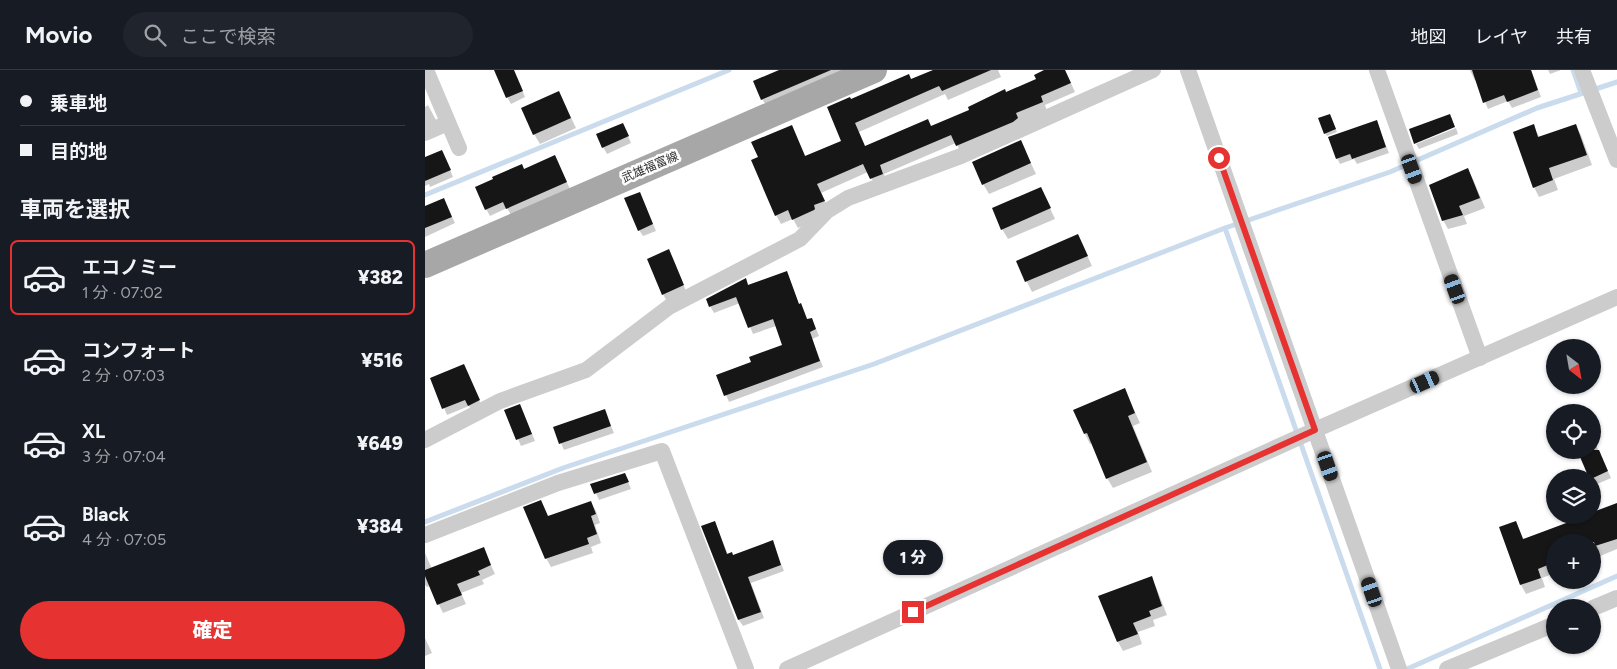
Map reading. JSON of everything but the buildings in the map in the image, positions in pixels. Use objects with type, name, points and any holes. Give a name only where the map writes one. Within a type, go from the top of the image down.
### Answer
[{"type":"main road","name":"武雄福富線","points":[[425,265],[874,70]]},
{"type":"street","points":[[426,70],[459,148]]},
{"type":"street","points":[[425,440],[500,401],[586,370],[669,307],[801,239],[827,211],[848,198],[961,156],[1153,70]]},
{"type":"street","points":[[1188,70],[1247,235],[1304,435],[1398,666]]},
{"type":"street","points":[[1377,70],[1480,358]]},
{"type":"street","points":[[1584,76],[1617,160]]},
{"type":"street","points":[[425,133],[448,123]]},
{"type":"street","points":[[787,669],[1304,435],[1617,297]]},
{"type":"street","points":[[425,535],[558,482],[662,451],[746,669]]},
{"type":"street","points":[[1601,605],[1617,598]]},
{"type":"street","points":[[1447,669],[1546,628]]},
{"type":"waterway","points":[[425,195],[729,70]]},
{"type":"waterway","points":[[1573,70],[1581,93]]},
{"type":"waterway","points":[[425,522],[563,468],[874,364],[1225,228],[1390,172],[1537,108],[1617,82]]},
{"type":"waterway","points":[[1225,228],[1380,669]]},
{"type":"waterway","points":[[1407,669],[1617,576]]},
{"type":"route","points":[[913,612],[1315,430],[1219,158]]}]
